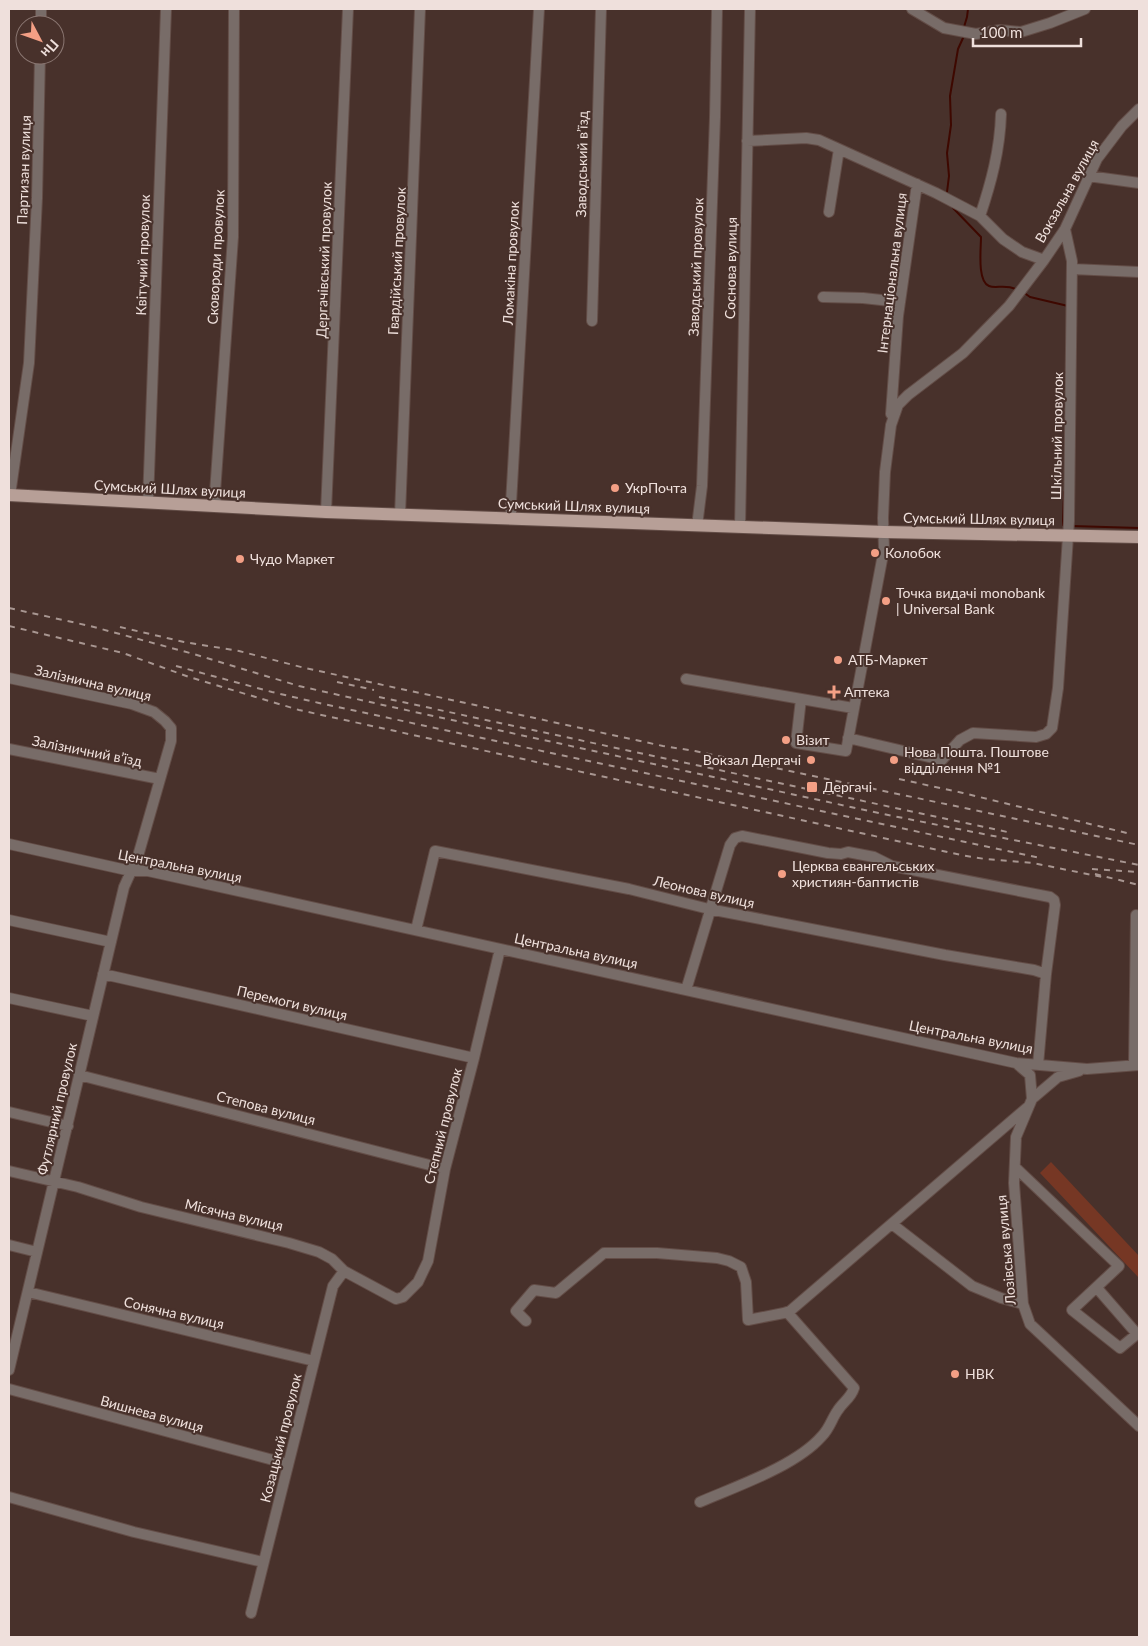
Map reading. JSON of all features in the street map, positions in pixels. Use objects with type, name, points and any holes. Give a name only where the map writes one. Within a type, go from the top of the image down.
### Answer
[{"type":"main road","name":"Сумський Шлях вулиця","points":[[9,495],[400,515],[884,532],[1139,537]]},
{"type":"street","name":"Квітучий провулок","points":[[148,502],[166,9]]},
{"type":"street","name":"Сковороди провулок","points":[[216,506],[215,493],[233,238],[234,9]]},
{"type":"street","name":"Дергачівський провулок","points":[[326,512],[348,9]]},
{"type":"street","name":"Гвардійський провулок","points":[[400,515],[420,9]]},
{"type":"street","name":"Ломакіна провулок","points":[[511,518],[539,9]]},
{"type":"street","name":"Заводський в’їзд","points":[[592,321],[601,9]]},
{"type":"street","name":"Заводський провулок","points":[[696,526],[702,486],[717,9]]},
{"type":"street","name":"Соснова вулиця","points":[[740,527],[750,9]]},
{"type":"street","points":[[912,9],[944,28],[976,34],[1000,30],[1020,32],[1050,23],[1085,9]]},
{"type":"street","name":"Партизан вулиця","points":[[9,495],[29,363],[37,198],[40,65]]},
{"type":"street","name":"Вокзальна вулиця","points":[[848,738],[884,549],[884,472],[891,425],[898,406],[908,395],[963,353],[1009,306],[1065,229],[1088,176],[1098,159],[1122,126],[1139,109]]},
{"type":"street","points":[[980,216],[991,182],[999,145],[1001,114]]},
{"type":"street","points":[[747,140],[806,138],[820,140],[917,184],[980,216],[1009,244],[1022,252],[1044,260]]},
{"type":"street","points":[[829,212],[839,149]]},
{"type":"street","points":[[1088,176],[1139,183]]},
{"type":"street","name":"Інтернаціональна вулиця","points":[[891,425],[900,302],[917,184]]},
{"type":"street","name":"Шкільний провулок","points":[[848,738],[942,760],[960,740],[973,733],[1036,737],[1046,734],[1052,728],[1058,688],[1068,536],[1072,260],[1065,229]]},
{"type":"street","points":[[1072,269],[1139,272]]},
{"type":"street","points":[[823,297],[863,298],[900,302]]},
{"type":"street","name":"Залізнична вулиця","points":[[9,678],[132,704],[154,712],[171,728],[171,741],[160,779]]},
{"type":"street","points":[[686,679],[853,708]]},
{"type":"street","points":[[801,699],[796,743],[846,751],[848,738]]},
{"type":"street","name":"Залізничний в’їзд","points":[[9,749],[160,779]]},
{"type":"street","name":"Футлярний провулок","points":[[9,1370],[124,887],[138,856],[160,779]]},
{"type":"street","points":[[686,990],[709,909],[734,838],[742,836],[828,853],[841,854],[848,852],[874,857],[892,866],[1050,897],[1054,900],[1038,1064]]},
{"type":"street","name":"Центральна вулиця","points":[[9,844],[130,871],[148,871],[1016,1062],[1086,1069],[1136,1065]]},
{"type":"street","name":"Леонова вулиця","points":[[416,930],[434,851],[629,889],[709,909],[935,953],[1034,970],[1046,974]]},
{"type":"street","points":[[138,856],[139,864],[148,871]]},
{"type":"street","points":[[1136,1065],[1138,915]]},
{"type":"street","points":[[9,920],[111,942]]},
{"type":"street","name":"Степний провулок","points":[[396,1299],[403,1297],[418,1282],[428,1261],[445,1168],[500,949]]},
{"type":"street","name":"Перемоги вулиця","points":[[103,974],[474,1058]]},
{"type":"street","points":[[9,998],[93,1016]]},
{"type":"street","name":"Лозівська вулиця","points":[[1016,1062],[1030,1075],[1030,1102],[1016,1137],[1014,1183],[1023,1304],[1030,1324],[1139,1426]]},
{"type":"street","points":[[526,1321],[516,1311],[534,1290],[556,1293],[604,1253],[657,1252],[729,1261],[741,1267],[746,1282],[748,1320],[788,1312],[892,1224],[1058,1077],[1086,1069]]},
{"type":"street","name":"Степова вулиця","points":[[79,1075],[445,1168]]},
{"type":"street","points":[[9,1112],[68,1126]]},
{"type":"street","points":[[1015,1168],[1119,1266],[1072,1310],[1120,1348],[1137,1334],[1097,1288]]},
{"type":"street","name":"Місячна вулиця","points":[[9,1171],[78,1186],[141,1207],[289,1242],[319,1252],[332,1259],[344,1271],[396,1299]]},
{"type":"street","points":[[892,1224],[972,1286],[1001,1298],[1023,1304]]},
{"type":"street","points":[[9,1245],[38,1252]]},
{"type":"street","name":"Козацький провулок","points":[[250,1613],[333,1286],[344,1271]]},
{"type":"street","name":"Сонячна вулиця","points":[[28,1292],[314,1361]]},
{"type":"street","points":[[700,1502],[795,1460],[823,1436],[832,1423],[837,1410],[852,1394],[854,1388],[788,1312]]},
{"type":"street","name":"Вишнева вулиця","points":[[9,1389],[288,1464]]},
{"type":"street","points":[[9,1497],[134,1532],[263,1562]]},
{"type":"shaded area","points":[[1051,1162],[1139,1256],[1139,1278],[1040,1173]]},
{"type":"waterway","points":[[964,27],[968,9]]},
{"type":"waterway","points":[[947,192],[949,176],[947,153],[951,125],[950,96],[958,49],[963,38]]},
{"type":"waterway","points":[[953,208],[981,237],[980,264],[985,283],[992,287],[1016,289]]},
{"type":"waterway","points":[[1023,292],[1030,297],[1068,306]]},
{"type":"waterway","points":[[1064,492],[1064,526]]},
{"type":"waterway","points":[[1072,526],[1139,528]]},
{"type":"railway","points":[[9,608],[90,626],[190,653],[299,686],[883,814],[1139,865]]},
{"type":"railway","points":[[9,626],[123,653],[189,677],[299,710],[961,855],[1033,863],[1102,877]]},
{"type":"railway","points":[[120,627],[184,642],[239,651],[305,668],[663,746],[695,751],[1139,845]]},
{"type":"railway","points":[[176,666],[319,703],[1040,858]]},
{"type":"railway","points":[[337,682],[374,690]]},
{"type":"railway","points":[[379,697],[1012,833]]},
{"type":"railway","points":[[899,779],[1131,834]]},
{"type":"railway","points":[[1092,869],[1139,872]]},
{"type":"railway","points":[[1095,874],[1139,885]]},
{"type":"place","name":"УкрПочта","points":[[615,488]]},
{"type":"place","name":"Колобок","points":[[875,553]]},
{"type":"place","name":"Чудо Маркет","points":[[240,559]]},
{"type":"place","name":"Точка видачі monobank | Universal Bank","points":[[886,601]]},
{"type":"place","name":"АТБ-Маркет","points":[[838,660]]},
{"type":"place","name":"Аптека","points":[[834,692]]},
{"type":"place","name":"Візит","points":[[786,740]]},
{"type":"place","name":"Вокзал Дергачі","points":[[811,760]]},
{"type":"place","name":"Нова Пошта. Поштове відділення №1","points":[[894,760]]},
{"type":"place","name":"Дергачі","points":[[812,787]]},
{"type":"place","name":"Церква євангельських християн-баптистів","points":[[782,874]]},
{"type":"place","name":"НВК","points":[[955,1374]]}]
